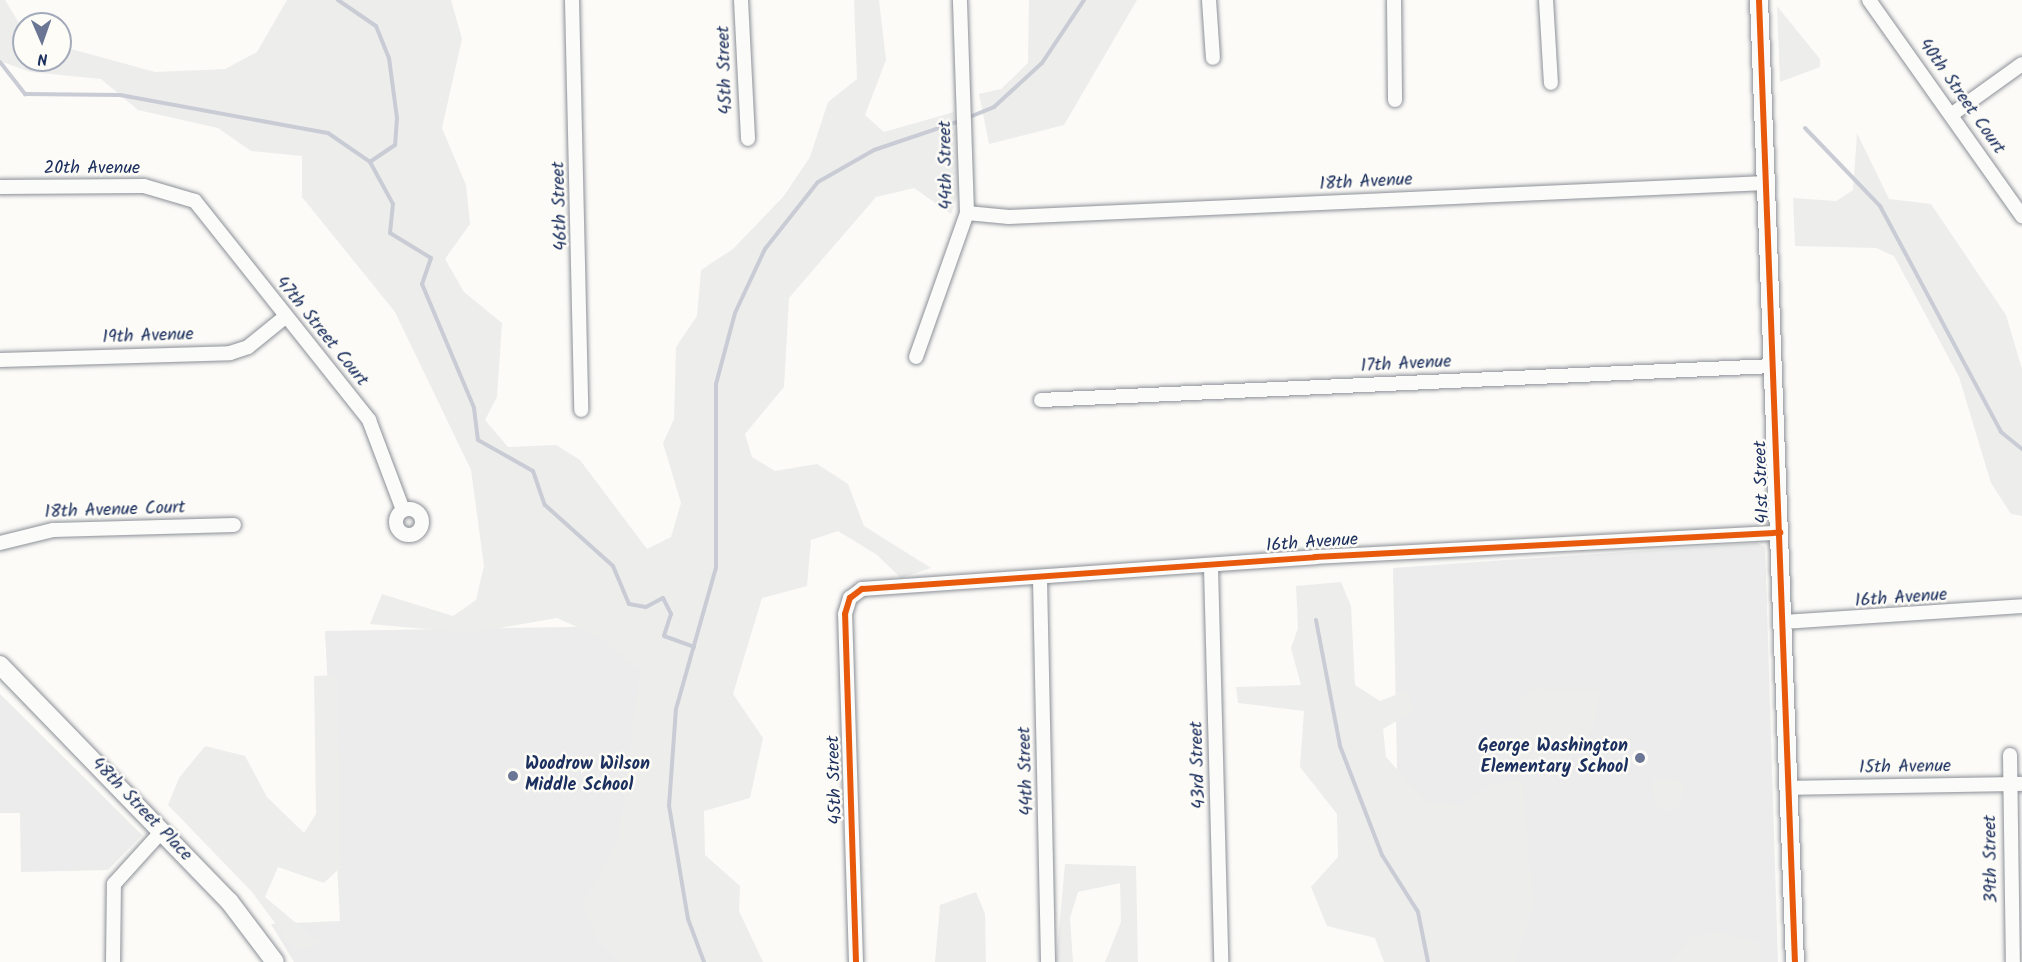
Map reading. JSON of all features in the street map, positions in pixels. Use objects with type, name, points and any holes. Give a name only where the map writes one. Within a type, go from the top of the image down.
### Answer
[{"type":"street","name":"46th Street","points":[[572,0],[581,410]]},
{"type":"street","name":"45th Street","points":[[741,0],[748,139]]},
{"type":"street","name":"44th Street","points":[[916,357],[967,213],[960,0]]},
{"type":"street","points":[[1209,0],[1213,58]]},
{"type":"street","points":[[1394,0],[1395,100]]},
{"type":"street","points":[[1546,0],[1551,83]]},
{"type":"street","name":"41st Street","points":[[1759,0],[1795,962]]},
{"type":"street","name":"40th Street Court","points":[[1869,0],[2022,216]]},
{"type":"street","points":[[1951,115],[2022,64]]},
{"type":"street","name":"18th Avenue","points":[[967,213],[1009,217],[1766,183]]},
{"type":"street","name":"20th Avenue","points":[[0,186],[144,186],[183,195]]},
{"type":"street","name":"47th Street Court","points":[[183,195],[203,211],[369,420],[404,510]]},
{"type":"street","name":"19th Avenue","points":[[0,360],[230,353],[248,347],[285,317]]},
{"type":"street","name":"17th Avenue","points":[[1041,400],[1773,366]]},
{"type":"street","name":"18th Avenue Court","points":[[0,543],[52,530],[234,525]]},
{"type":"street","name":"16th Avenue","points":[[849,598],[875,585],[1040,579],[1780,533]]},
{"type":"street","name":"43rd Street","points":[[1211,567],[1221,962]]},
{"type":"street","name":"44th Street","points":[[1040,579],[1048,962]]},
{"type":"street","name":"45th Street","points":[[849,598],[845,621],[856,962]]},
{"type":"street","name":"16th Avenue","points":[[1783,622],[2022,606]]},
{"type":"street","name":"48th Street Place","points":[[0,665],[229,901],[275,962]]},
{"type":"street","name":"39th Street","points":[[2010,756],[2015,784],[2017,927],[2013,962]]},
{"type":"street","name":"15th Avenue","points":[[1789,788],[2015,784]]},
{"type":"street","points":[[113,962],[114,885],[125,866],[162,831]]},
{"type":"shaded area","points":[[0,0],[5,0],[12,12],[12,65],[0,61]]},
{"type":"shaded area","points":[[287,0],[451,0],[462,39],[442,128],[466,185],[470,224],[445,259],[464,292],[502,323],[497,397],[485,420],[508,447],[556,445],[580,460],[647,549],[671,537],[681,503],[663,443],[674,419],[676,347],[697,316],[701,270],[733,249],[783,197],[810,157],[828,102],[857,79],[854,0],[879,0],[886,60],[865,115],[884,132],[954,112],[958,193],[951,214],[914,188],[876,197],[789,298],[784,387],[745,434],[752,457],[775,471],[817,464],[848,484],[864,526],[931,568],[901,578],[877,555],[838,531],[811,540],[807,586],[762,598],[733,694],[763,738],[750,798],[704,811],[705,855],[740,886],[739,911],[763,962],[619,962],[597,940],[583,903],[618,841],[640,670],[597,636],[557,618],[471,633],[370,624],[382,594],[453,616],[476,600],[484,566],[471,470],[395,312],[302,197],[302,156],[251,151],[218,128],[138,110],[101,79],[30,72],[72,72],[72,49],[155,72],[225,69],[257,52]]},
{"type":"shaded area","points":[[1029,0],[1137,0],[1064,125],[989,144],[979,94],[1001,89],[1028,63]]},
{"type":"shaded area","points":[[1777,6],[1820,59],[1820,67],[1780,82]]},
{"type":"shaded area","points":[[1857,133],[1889,199],[1931,204],[2006,315],[2022,369],[2022,516],[2011,514],[1991,483],[1959,377],[1894,256],[1876,248],[1795,246],[1793,198],[1836,201],[1853,190]]},
{"type":"shaded area","name":"George Washington Elementary School","points":[[1757,543],[1765,547],[1778,962],[1401,962],[1393,568]]},
{"type":"shaded area","points":[[1341,582],[1351,606],[1355,685],[1380,701],[1408,690],[1414,711],[1383,729],[1386,757],[1425,801],[1462,806],[1491,784],[1522,779],[1534,905],[1515,962],[1384,962],[1375,938],[1327,926],[1311,887],[1338,857],[1337,814],[1300,767],[1304,711],[1238,703],[1236,687],[1301,685],[1291,648],[1298,628],[1296,586]]},
{"type":"shaded area","name":"Woodrow Wilson Middle School","points":[[688,625],[700,962],[294,962],[271,924],[340,921],[325,631]]},
{"type":"shaded area","points":[[338,675],[340,868],[324,883],[278,867],[265,897],[321,944],[295,950],[252,892],[168,805],[179,778],[205,746],[245,756],[267,797],[304,833],[316,814],[314,676]]},
{"type":"shaded area","points":[[1531,689],[1601,690],[1593,729],[1579,750],[1554,761],[1520,760],[1521,698]]},
{"type":"shaded area","points":[[0,694],[142,835],[108,870],[21,872],[20,813],[0,813]]},
{"type":"shaded area","points":[[1652,779],[1673,779],[1685,786],[1679,806],[1670,811],[1654,806]]},
{"type":"shaded area","points":[[1065,864],[1136,866],[1138,962],[1105,962],[1121,922],[1120,883],[1078,892],[1070,918],[1073,962],[1056,962]]},
{"type":"shaded area","points":[[976,892],[985,914],[986,962],[935,962],[940,905]]},
{"type":"shaded area","points":[[1720,932],[1760,943],[1761,962],[1670,962],[1693,936]]},
{"type":"waterway","points":[[338,0],[376,26],[389,58],[397,118],[395,145],[370,162]]},
{"type":"waterway","points":[[967,118],[994,107],[1042,63],[1084,0]]},
{"type":"waterway","points":[[0,62],[25,94],[120,95],[328,133],[370,162],[393,204],[390,233],[431,258],[422,284],[474,408],[478,440],[533,471],[545,505],[613,566],[629,604],[646,607],[663,598],[671,614],[664,636],[694,647]]},
{"type":"waterway","points":[[704,962],[688,919],[669,806],[676,709],[716,568],[716,384],[735,313],[765,249],[818,182],[874,150],[960,121]]},
{"type":"waterway","points":[[1805,128],[1880,206],[2001,432],[2022,449]]},
{"type":"waterway","points":[[1316,620],[1340,746],[1382,855],[1418,912],[1428,962]]},
{"type":"cycle path","points":[[1759,0],[1795,962]]},
{"type":"cycle path","points":[[856,962],[845,614],[850,598],[862,589],[1315,557],[1780,533]]},
{"type":"place","name":"George Washington Elementary School","points":[[1640,758]]},
{"type":"place","name":"Woodrow Wilson Middle School","points":[[513,776]]}]
